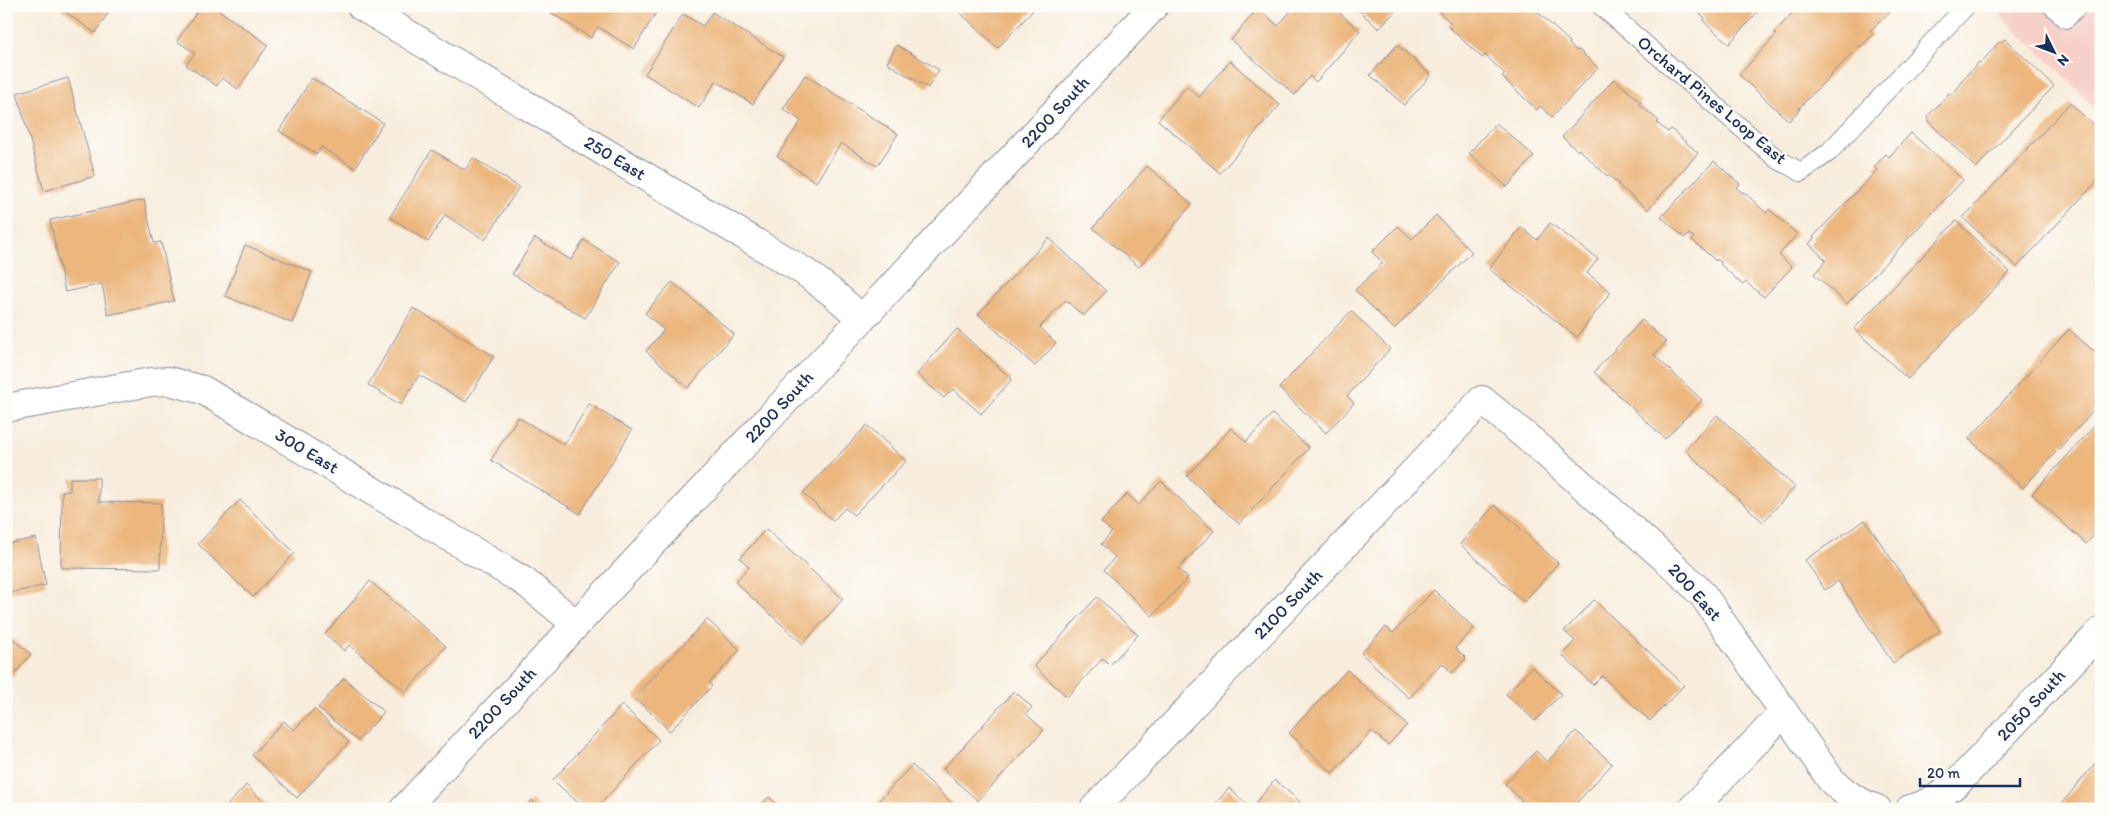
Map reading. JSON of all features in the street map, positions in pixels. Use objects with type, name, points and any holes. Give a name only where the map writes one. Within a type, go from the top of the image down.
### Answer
[{"type":"street","name":"250 East","points":[[361,6],[805,272],[862,319]]},
{"type":"street","name":"2200 South","points":[[404,809],[1154,6]]},
{"type":"street","name":"300 East","points":[[6,408],[151,382],[169,382],[203,390],[525,582],[576,624]]},
{"type":"street","name":"200 East","points":[[1482,400],[1552,459],[1690,582],[1714,610],[1831,780],[1846,794],[1876,809]]},
{"type":"street","name":"2100 South","points":[[1094,809],[1482,400]]},
{"type":"street","name":"2050 South","points":[[1910,809],[1930,802],[1960,780],[2101,631]]},
{"type":"street","points":[[1692,809],[1784,712]]},
{"type":"lane","name":"Orchard Pines Loop East","points":[[1600,6],[1777,159],[1801,172],[1829,152],[1966,6]]},
{"type":"lane","points":[[2052,6],[2072,13]]},
{"type":"shaded area","points":[[1996,6],[2101,6],[2101,116],[2074,86],[2002,17]]},
{"type":"building","points":[[57,6],[113,6],[95,33]]},
{"type":"building","points":[[201,6],[213,6],[268,45],[238,89],[222,78],[217,86],[186,65],[195,53],[177,41]]},
{"type":"building","points":[[540,6],[650,6],[657,11],[634,49],[598,27],[591,38]]},
{"type":"building","points":[[953,6],[1037,6],[998,48]]},
{"type":"building","points":[[1295,6],[1332,6],[1360,31],[1316,82],[1310,76],[1295,95],[1231,40],[1258,8],[1278,26]]},
{"type":"building","points":[[1354,6],[1400,6],[1379,29]]},
{"type":"building","points":[[1444,6],[1531,6],[1570,42],[1569,44],[1577,51],[1579,50],[1598,68],[1552,117],[1540,106],[1537,110],[1502,77],[1505,74],[1485,55],[1482,58],[1448,26],[1451,23],[1439,12]]},
{"type":"building","points":[[1686,6],[1763,6],[1729,44],[1703,21],[1705,18],[1696,10],[1693,12]]},
{"type":"building","points":[[1796,6],[1896,6],[1870,31],[1873,34],[1861,47],[1859,46],[1799,108],[1789,121],[1739,75],[1776,35],[1774,33]]},
{"type":"building","points":[[712,12],[783,57],[753,104],[716,81],[699,108],[645,74],[683,14],[703,26]]},
{"type":"building","points":[[2005,39],[2054,86],[1976,168],[1927,120],[1928,116],[1949,93],[1951,95],[1961,84],[1960,82],[1979,62],[1981,63],[1999,42]]},
{"type":"building","points":[[897,45],[939,70],[928,88],[887,63]]},
{"type":"building","points":[[1397,45],[1431,75],[1404,105],[1370,75]]},
{"type":"building","points":[[1230,61],[1280,105],[1220,173],[1158,120],[1187,86],[1199,97]]},
{"type":"building","points":[[805,75],[898,134],[877,166],[841,143],[816,182],[777,156],[801,121],[783,109]]},
{"type":"building","points":[[68,78],[95,176],[44,191],[17,93]]},
{"type":"building","points":[[312,78],[383,123],[355,168],[321,147],[317,154],[279,131]]},
{"type":"building","points":[[1614,79],[1641,102],[1639,104],[1659,121],[1657,123],[1668,132],[1671,129],[1698,153],[1648,210],[1619,184],[1607,176],[1579,149],[1578,151],[1562,137]]},
{"type":"building","points":[[2070,103],[2101,132],[2101,177],[2017,267],[1963,218]]},
{"type":"building","points":[[1496,123],[1534,156],[1507,187],[1469,153]]},
{"type":"building","points":[[1911,133],[1963,180],[1847,304],[1814,274],[1826,260],[1809,244],[1813,237],[1877,170],[1874,167],[1886,154],[1889,157]]},
{"type":"building","points":[[432,150],[465,170],[473,158],[519,187],[485,240],[445,215],[428,242],[390,217]]},
{"type":"building","points":[[1714,161],[1740,184],[1736,188],[1744,192],[1766,213],[1769,209],[1797,234],[1779,255],[1792,267],[1764,297],[1746,282],[1743,285],[1720,264],[1721,262],[1717,259],[1716,261],[1692,240],[1694,238],[1689,234],[1685,238],[1661,217]]},
{"type":"building","points":[[1147,166],[1192,204],[1139,267],[1093,228]]},
{"type":"building","points":[[144,200],[154,243],[161,242],[174,301],[108,315],[102,284],[65,292],[50,220]]},
{"type":"building","points":[[1436,215],[1472,252],[1394,329],[1355,290],[1383,263],[1372,252],[1398,226],[1412,239]]},
{"type":"building","points":[[1956,221],[2010,272],[1908,379],[1854,329]]},
{"type":"building","points":[[1550,223],[1598,259],[1587,273],[1611,292],[1577,337],[1489,269],[1521,227],[1537,240]]},
{"type":"building","points":[[535,238],[571,260],[584,240],[620,262],[585,318],[512,274]]},
{"type":"building","points":[[1049,238],[1106,291],[1083,316],[1066,300],[1040,327],[1056,343],[1035,366],[978,314]]},
{"type":"building","points":[[245,245],[312,272],[292,323],[225,296]]},
{"type":"building","points":[[672,282],[734,334],[688,388],[646,351],[664,330],[645,313]]},
{"type":"building","points":[[413,308],[494,356],[466,402],[419,375],[401,405],[368,385]]},
{"type":"building","points":[[1351,311],[1390,349],[1347,396],[1354,403],[1326,433],[1279,388]]},
{"type":"building","points":[[1642,320],[1666,342],[1654,355],[1702,400],[1665,439],[1594,372]]},
{"type":"building","points":[[957,329],[1012,379],[981,414],[953,389],[944,398],[917,374]]},
{"type":"building","points":[[2069,329],[2101,358],[2101,403],[2023,488],[1969,439]]},
{"type":"building","points":[[589,404],[632,430],[580,514],[491,460],[518,417],[564,445]]},
{"type":"building","points":[[1272,414],[1309,448],[1239,524],[1187,476],[1231,428],[1246,442]]},
{"type":"building","points":[[1717,415],[1795,487],[1763,522],[1685,450]]},
{"type":"building","points":[[2101,419],[2101,528],[2086,544],[2032,494]]},
{"type":"building","points":[[867,425],[906,461],[854,515],[845,508],[833,521],[803,493]]},
{"type":"building","points":[[70,478],[99,478],[99,502],[161,503],[160,569],[61,568],[62,491],[70,491]]},
{"type":"building","points":[[1161,481],[1214,531],[1178,569],[1188,578],[1152,616],[1104,570],[1115,557],[1101,544],[1112,532],[1101,522],[1127,494],[1139,505]]},
{"type":"building","points":[[240,500],[295,553],[253,597],[198,544]]},
{"type":"building","points":[[1495,505],[1558,563],[1524,602],[1460,544]]},
{"type":"building","points":[[1865,520],[1940,631],[1893,663],[1838,581],[1825,590],[1805,560]]},
{"type":"building","points":[[766,529],[843,599],[803,644],[735,582],[749,567],[740,558]]},
{"type":"building","points":[[36,538],[46,585],[6,594],[6,544]]},
{"type":"building","points":[[370,581],[446,646],[406,692],[349,645],[344,651],[325,634]]},
{"type":"building","points":[[1434,590],[1474,628],[1455,648],[1466,658],[1452,673],[1442,663],[1409,698],[1361,653],[1386,627],[1393,633]]},
{"type":"building","points":[[1097,597],[1138,635],[1110,665],[1103,658],[1067,697],[1034,666]]},
{"type":"building","points":[[1594,600],[1684,685],[1650,721],[1602,676],[1593,685],[1562,655],[1575,641],[1564,631]]},
{"type":"building","points":[[707,619],[740,650],[709,683],[712,686],[670,731],[634,697]]},
{"type":"building","points":[[6,633],[31,654],[6,684]]},
{"type":"building","points":[[1532,667],[1561,694],[1535,721],[1506,694]]},
{"type":"building","points":[[1347,670],[1407,725],[1388,745],[1372,731],[1332,773],[1289,733]]},
{"type":"building","points":[[344,678],[384,712],[358,741],[318,708]]},
{"type":"building","points":[[1014,691],[1032,707],[1026,714],[1044,730],[978,801],[943,769]]},
{"type":"building","points":[[622,705],[659,740],[596,809],[585,809],[553,780]]},
{"type":"building","points":[[314,709],[349,742],[297,798],[252,755],[284,721],[294,730]]},
{"type":"building","points":[[1576,731],[1612,764],[1571,809],[1531,809],[1505,784],[1536,751],[1547,762]]},
{"type":"building","points":[[2097,761],[2101,764],[2101,809],[2057,809]]},
{"type":"building","points":[[912,765],[958,809],[871,809]]},
{"type":"building","points":[[1275,780],[1308,809],[1211,809],[1229,788],[1251,808]]},
{"type":"building","points":[[246,785],[271,809],[224,809]]},
{"type":"building","points":[[769,797],[781,809],[757,809]]},
{"type":"building","points":[[532,800],[541,809],[523,809]]}]
